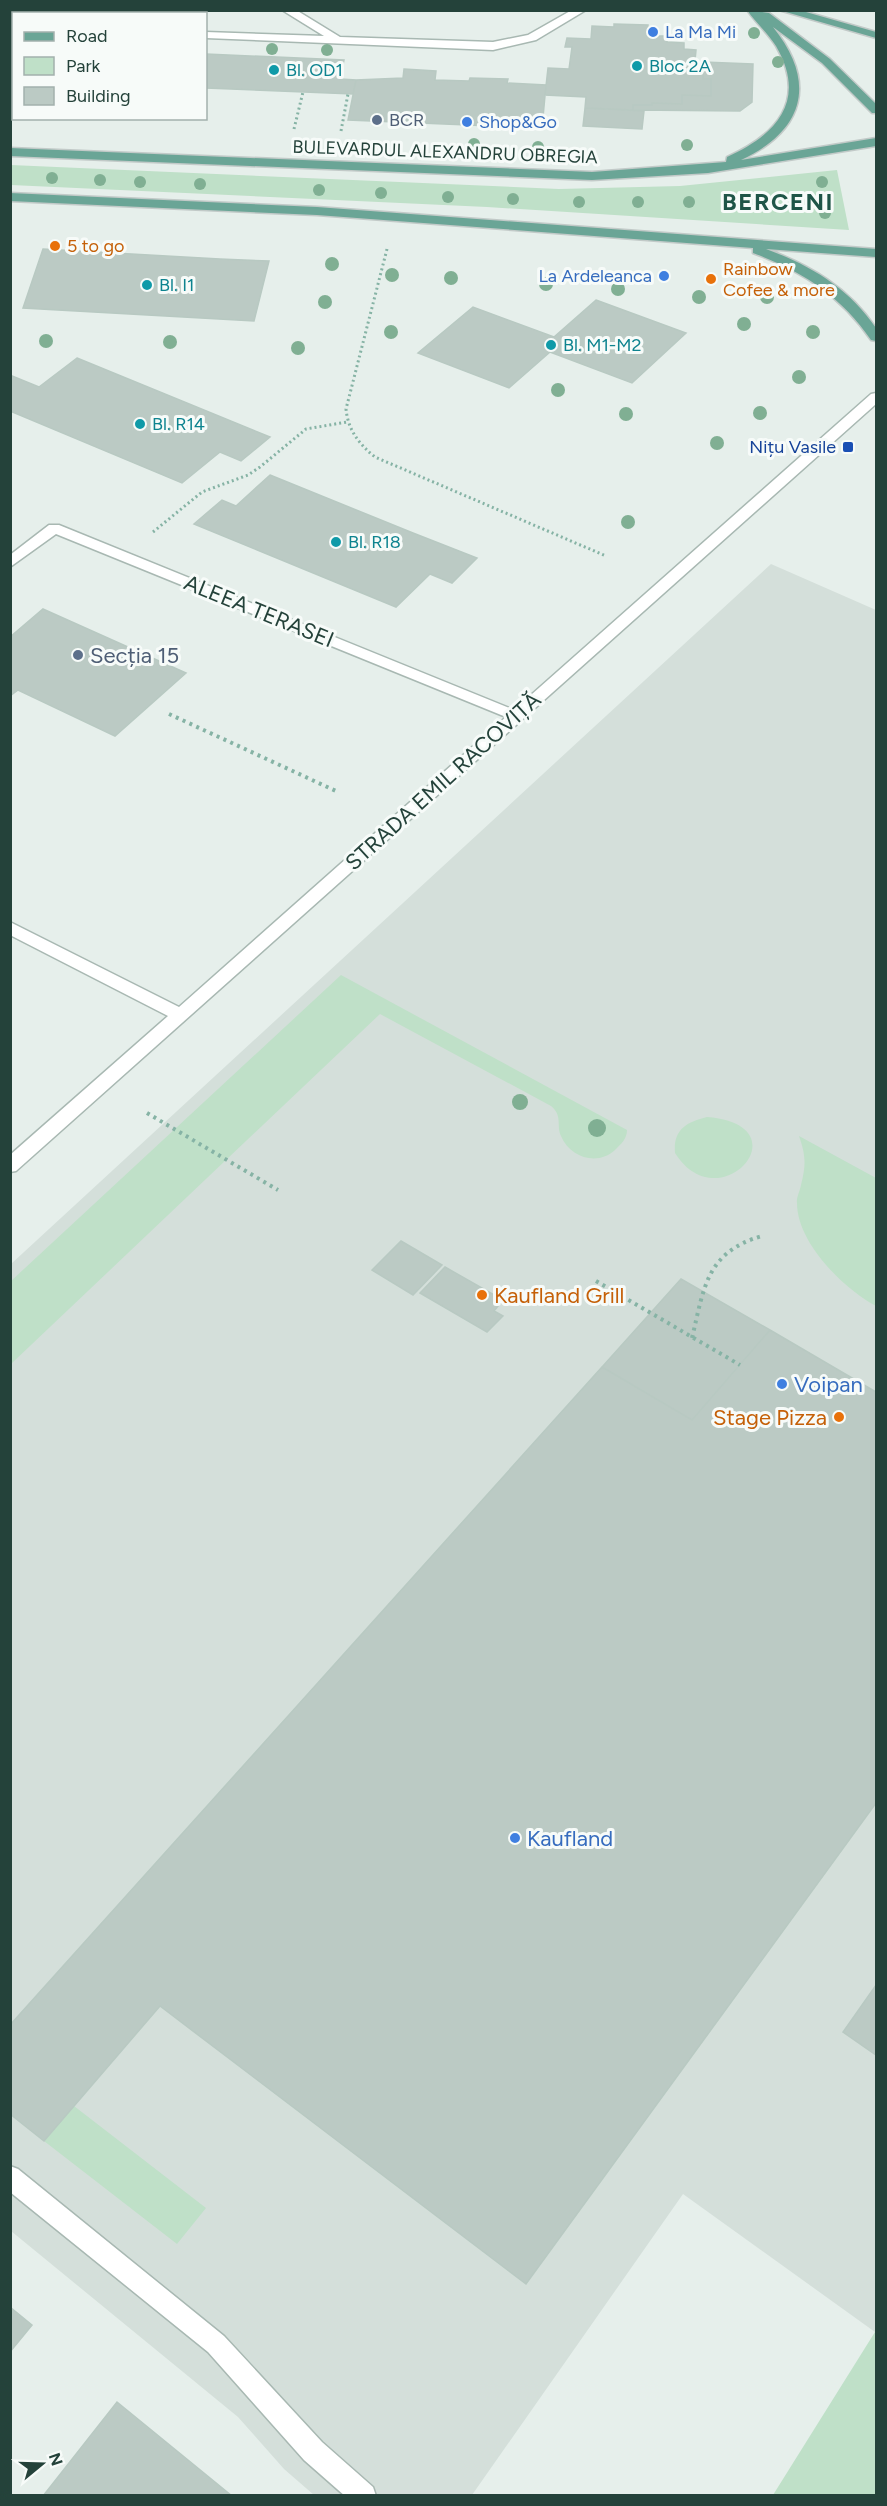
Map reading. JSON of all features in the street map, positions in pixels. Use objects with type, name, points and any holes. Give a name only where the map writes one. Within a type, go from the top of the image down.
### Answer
[{"type":"main road","points":[[708,169],[743,155],[764,143],[780,129],[793,106],[795,80],[789,62],[775,36],[752,10]]},
{"type":"main road","points":[[759,10],[826,60],[876,110]]},
{"type":"main road","points":[[784,10],[876,35]]},
{"type":"main road","name":"BULEVARDUL ALEXANDRU OBREGIA","points":[[10,152],[550,176],[636,175],[708,169],[876,142]]},
{"type":"main road","points":[[10,197],[317,211],[876,253]]},
{"type":"main road","points":[[739,243],[785,261],[831,286],[852,303],[876,337]]},
{"type":"street","points":[[287,10],[338,40]]},
{"type":"street","points":[[207,34],[503,45],[532,38],[581,10]]},
{"type":"street","name":"STRADA EMIL RACOVIȚĂ","points":[[10,1166],[876,397]]},
{"type":"street","name":"ALEEA TERASEI","points":[[10,563],[54,528],[516,717]]},
{"type":"street","points":[[10,928],[181,1015]]},
{"type":"street","points":[[10,2177],[216,2344],[313,2451],[364,2496]]},
{"type":"path","points":[[294,130],[303,92]]},
{"type":"path","points":[[341,132],[348,94]]},
{"type":"path","points":[[388,245],[346,409],[346,422],[353,436],[375,457],[606,556]]},
{"type":"path","points":[[125,557],[202,492],[248,476],[306,429],[346,422]]},
{"type":"path","points":[[169,714],[336,791]]},
{"type":"path","points":[[147,1113],[278,1190]]},
{"type":"path","points":[[692,1338],[703,1292],[714,1266],[739,1243],[762,1236]]},
{"type":"path","points":[[596,1281],[740,1365]]},
{"type":"shaded area","points":[[771,564],[876,610],[876,2329],[875,2332],[683,2194],[472,2495],[314,2495],[284,2469],[238,2417],[11,2231],[11,1264]]},
{"type":"green space","points":[[11,165],[559,189],[680,186],[837,170],[849,230],[487,207],[11,185]]},
{"type":"green space","points":[[341,975],[627,1130],[625,1139],[615,1150],[601,1158],[578,1154],[565,1144],[561,1136],[557,1113],[551,1106],[380,1014],[11,1364],[11,1281]]},
{"type":"green space","points":[[707,1117],[736,1124],[750,1136],[752,1150],[745,1164],[731,1174],[712,1178],[693,1172],[675,1153],[676,1138],[682,1128]]},
{"type":"green space","points":[[799,1136],[876,1178],[876,1306],[850,1288],[824,1263],[805,1234],[799,1218],[797,1201],[804,1166],[804,1155]]},
{"type":"green space","points":[[74,2106],[206,2208],[177,2244],[44,2141]]},
{"type":"green space","points":[[876,2329],[876,2495],[773,2495],[875,2332]]},
{"type":"building","name":"Bloc 2A","points":[[614,24],[648,25],[647,36],[667,36],[667,42],[684,43],[684,49],[696,50],[695,61],[704,63],[703,79],[711,79],[711,96],[682,95],[682,104],[633,105],[633,110],[585,108],[586,97],[545,95],[548,68],[569,69],[572,47],[565,47],[567,38],[591,39],[592,26],[614,27]]},
{"type":"building","name":"Bl. OD1","points":[[207,54],[344,60],[340,79],[356,80],[353,94],[207,88]]},
{"type":"building","points":[[703,62],[753,64],[752,102],[740,111],[633,110],[633,105],[682,104],[682,95],[711,96],[711,79],[703,79]]},
{"type":"building","points":[[10,68],[12,68],[12,103],[10,103]]},
{"type":"building","points":[[404,69],[436,71],[435,80],[508,79],[507,83],[546,85],[542,128],[348,120],[356,80],[403,78]]},
{"type":"building","points":[[585,108],[644,111],[642,129],[583,126]]},
{"type":"building","name":"Bl. I1","points":[[43,249],[269,261],[254,321],[23,308]]},
{"type":"building","name":"Bl. M1-M2","points":[[596,300],[686,333],[632,383],[550,352],[509,388],[418,353],[473,307],[554,337]]},
{"type":"building","name":"Bl. R14","points":[[77,358],[270,437],[241,461],[220,452],[182,483],[10,411],[10,375],[39,387]]},
{"type":"building","name":"Bl. R18","points":[[270,475],[477,558],[452,583],[430,574],[396,607],[194,524],[222,500],[236,506]]},
{"type":"building","name":"Secția 15","points":[[43,609],[186,673],[115,736],[18,690],[10,696],[10,637]]},
{"type":"building","points":[[401,1241],[442,1265],[413,1295],[372,1270]]},
{"type":"building","points":[[445,1267],[503,1300],[494,1311],[503,1316],[487,1332],[420,1293]]},
{"type":"building","points":[[681,1279],[770,1330],[692,1420],[602,1367]]},
{"type":"building","name":"Kaufland","points":[[770,1330],[876,1392],[876,1803],[526,2284],[160,2006],[44,2141],[10,2114],[10,2025],[602,1367],[692,1420]]},
{"type":"building","points":[[876,1985],[876,2055],[843,2032]]},
{"type":"building","points":[[10,2307],[32,2325],[10,2352]]},
{"type":"building","points":[[117,2402],[232,2496],[43,2496]]},
{"type":"place","name":"La Ma Mi","points":[[653,32]]},
{"type":"place","name":"Bloc 2A","points":[[637,66]]},
{"type":"place","name":"Bl. OD1","points":[[274,70]]},
{"type":"place","name":"BCR","points":[[377,120]]},
{"type":"place","name":"Shop&Go","points":[[467,122]]},
{"type":"place","name":"5 to go","points":[[55,246]]},
{"type":"place","name":"La Ardeleanca","points":[[664,276]]},
{"type":"place","name":"Rainbow Cofee & more","points":[[711,279]]},
{"type":"place","name":"Bl. I1","points":[[147,285]]},
{"type":"place","name":"Bl. M1-M2","points":[[551,345]]},
{"type":"place","name":"Bl. R14","points":[[140,424]]},
{"type":"place","name":"Nițu Vasile","points":[[848,447]]},
{"type":"place","name":"Bl. R18","points":[[336,542]]},
{"type":"place","name":"Secția 15","points":[[78,655]]},
{"type":"place","name":"Kaufland Grill","points":[[482,1295]]},
{"type":"place","name":"Voipan","points":[[782,1384]]},
{"type":"place","name":"Stage Pizza","points":[[839,1417]]},
{"type":"place","name":"Kaufland","points":[[515,1838]]},
{"type":"district","name":"BERCENI","points":[[778,201]]}]
